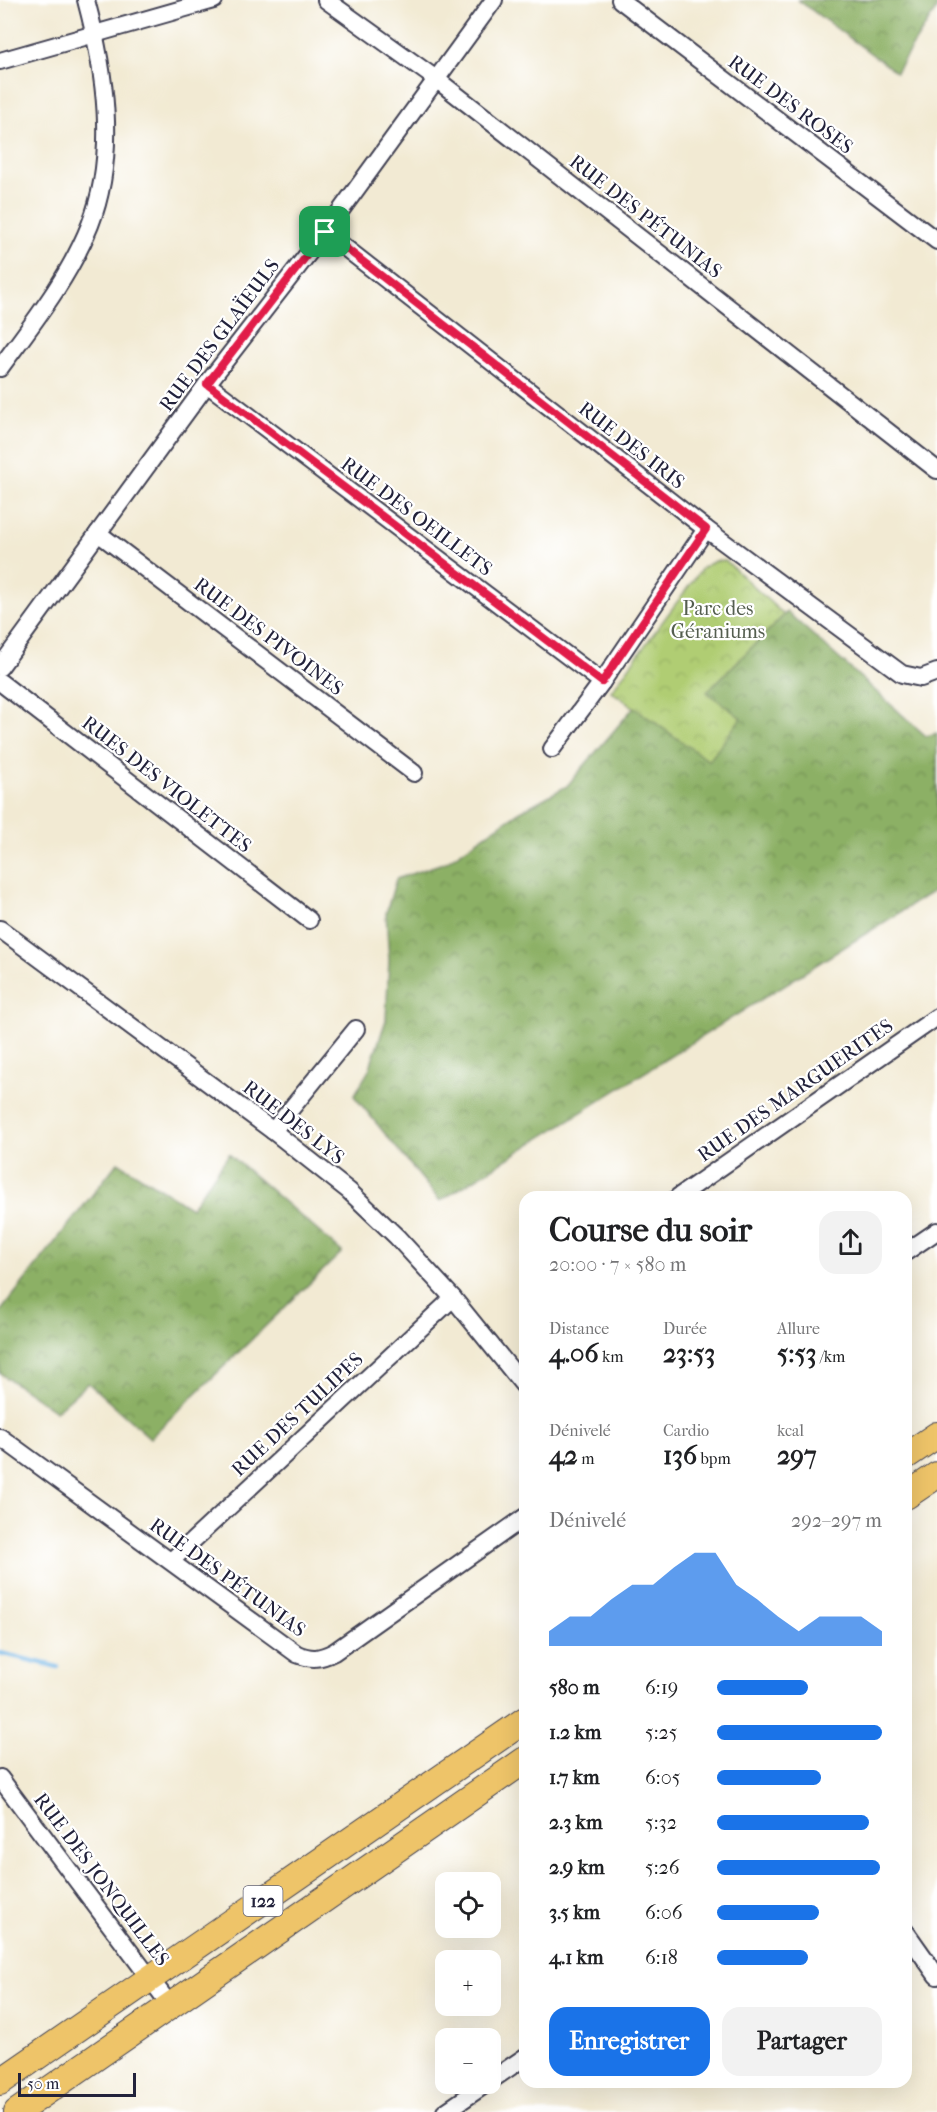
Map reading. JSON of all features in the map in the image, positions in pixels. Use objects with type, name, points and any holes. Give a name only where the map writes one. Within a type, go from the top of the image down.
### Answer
[{"type":"main road","points":[[912,1452],[937,1435]]},
{"type":"main road","points":[[912,1492],[937,1475]]},
{"type":"main road","name":"122","points":[[0,2082],[519,1724]]},
{"type":"main road","name":"122","points":[[17,2112],[519,1765]]},
{"type":"street","points":[[0,368],[48,303],[67,270],[90,225],[101,188],[106,148],[104,96],[95,35],[86,0]]},
{"type":"street","points":[[0,61],[214,0]]},
{"type":"street","name":"RUE DES PÉTUNIAS","points":[[326,0],[436,79],[937,470]]},
{"type":"street","name":"RUE DES GLAÏEULS","points":[[0,667],[207,384],[325,232],[494,0]]},
{"type":"street","name":"RUE DES ROSES","points":[[620,0],[937,241]]},
{"type":"street","name":"RUE DES IRIS","points":[[325,232],[706,529],[902,674],[929,675]]},
{"type":"street","name":"RUE DES OEILLETS","points":[[207,384],[602,682]]},
{"type":"street","points":[[552,749],[602,682],[706,529]]},
{"type":"street","name":"RUE DES PIVOINES","points":[[98,533],[414,773]]},
{"type":"street","name":"RUES DES VIOLETTES","points":[[0,682],[309,920]]},
{"type":"street","name":"RUE DES LYS","points":[[0,929],[273,1131],[349,1191],[397,1237],[453,1298],[519,1380]]},
{"type":"street","name":"RUE DES MARGUERITES","points":[[687,1191],[937,1017]]},
{"type":"street","points":[[273,1131],[356,1029]]},
{"type":"street","points":[[912,1248],[937,1231]]},
{"type":"street","name":"RUE DES TULIPES","points":[[171,1561],[453,1298]]},
{"type":"street","name":"RUE DES PÉTUNIAS","points":[[0,1437],[297,1654],[309,1659],[321,1658],[334,1652],[519,1521]]},
{"type":"street","name":"RUE DES JONQUILLES","points":[[0,1778],[170,2005]]},
{"type":"street","points":[[912,1941],[937,1976]]},
{"type":"street","points":[[501,2073],[519,2061]]},
{"type":"street","points":[[445,2112],[471,2094]]},
{"type":"green space","points":[[798,0],[937,0],[937,8],[896,72]]},
{"type":"green space","name":"Parc des Géraniums","points":[[715,561],[726,561],[784,615],[707,692],[741,718],[709,761],[611,691],[703,567]]},
{"type":"green space","points":[[787,612],[926,736],[937,733],[937,889],[440,1201],[354,1096],[369,1070],[386,1020],[389,960],[386,913],[396,879],[446,862],[519,812],[567,786],[634,707],[709,761],[706,693]]},
{"type":"green space","points":[[229,1154],[342,1252],[150,1438],[88,1383],[56,1411],[0,1373],[0,1312],[118,1162],[191,1208]]},
{"type":"waterway","points":[[0,1653],[58,1667]]},
{"type":"route","points":[[325,232],[706,529],[602,682],[207,384],[325,232]]}]
